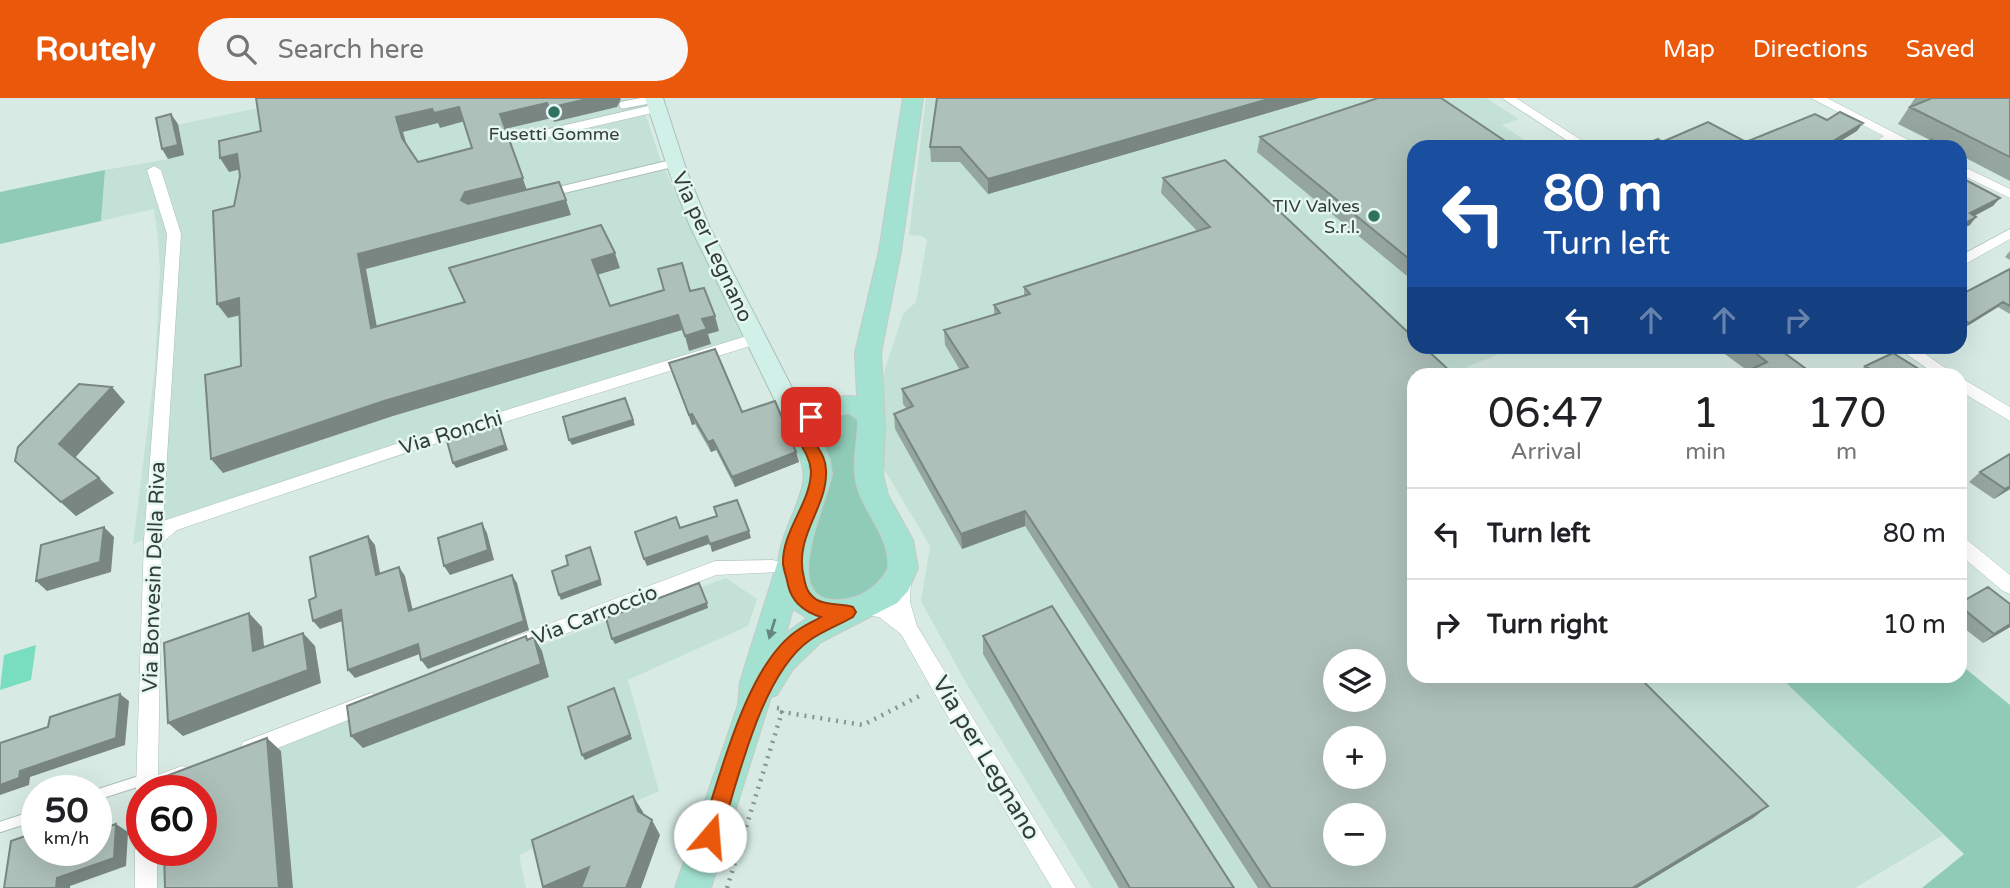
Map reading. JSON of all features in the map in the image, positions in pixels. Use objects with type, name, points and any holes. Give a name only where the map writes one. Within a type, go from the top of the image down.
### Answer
[{"type":"main road","points":[[693,888],[754,705],[787,651],[802,636],[887,594],[902,572],[901,545],[882,512],[868,478],[871,417],[868,353],[890,251],[913,98]]},
{"type":"main road","points":[[754,705],[756,682],[782,565],[817,490],[819,469],[816,456],[803,436],[804,425],[849,389],[868,353]]},
{"type":"main road","points":[[828,407],[849,404],[861,407],[871,417]]},
{"type":"main road","points":[[782,565],[799,594],[809,604],[822,610],[857,610]]},
{"type":"street","points":[[1508,98],[1575,140]]},
{"type":"street","points":[[1817,98],[1902,140]]},
{"type":"street","points":[[548,133],[572,123],[655,102]]},
{"type":"street","name":"Via per Legnano","points":[[655,102],[674,163],[706,241],[783,390],[803,436]]},
{"type":"street","points":[[1886,140],[1894,136]]},
{"type":"street","name":"Via Bonvesin Della Riva","points":[[147,775],[153,540],[174,234],[154,170]]},
{"type":"street","points":[[1967,172],[2010,194]]},
{"type":"street","points":[[1967,258],[2010,233]]},
{"type":"street","name":"Via Ronchi","points":[[153,540],[171,525],[374,457],[755,339]]},
{"type":"street","points":[[1915,354],[1937,368]]},
{"type":"street","points":[[1967,387],[2010,415]]},
{"type":"street","name":"Via per Legnano","points":[[783,390],[802,407],[828,407]]},
{"type":"street","points":[[1967,549],[2005,575]]},
{"type":"street","name":"Via Carroccio","points":[[495,654],[715,568],[782,565]]},
{"type":"street","name":"Via per Legnano","points":[[902,572],[901,602],[908,628],[947,697],[1065,888]]},
{"type":"street","name":"Via per Legnano","points":[[857,610],[883,609],[908,628]]},
{"type":"street","points":[[237,754],[392,694]]},
{"type":"street","points":[[180,775],[198,769]]},
{"type":"street","points":[[146,866],[146,888]]},
{"type":"lane","points":[[623,105],[655,102]]},
{"type":"lane","points":[[547,194],[674,163]]},
{"type":"lane","points":[[0,827],[21,820]]},
{"type":"path","points":[[727,888],[782,712],[863,725],[926,693],[947,697]]},
{"type":"shaded area","points":[[307,98],[640,98],[662,164],[747,342],[133,544],[155,368],[160,271],[158,239],[154,209],[101,221],[105,170],[168,159],[162,128]]},
{"type":"shaded area","points":[[926,98],[1486,98],[1519,119],[1502,125],[1524,140],[1407,140],[1407,354],[1499,354],[1464,368],[1407,368],[1407,683],[1786,683],[1943,835],[1855,888],[1092,888],[966,683],[921,601],[930,546],[878,459],[886,421],[875,400],[903,314],[916,302],[927,240],[922,236],[909,235]]},
{"type":"shaded area","points":[[105,170],[101,221],[0,244],[0,192]]},
{"type":"shaded area","points":[[841,413],[853,414],[862,423],[889,548],[890,575],[859,601],[831,602],[815,595],[801,574],[831,470],[830,459],[816,430],[824,419]]},
{"type":"shaded area","points":[[726,578],[757,599],[748,626],[628,680],[659,791],[519,855],[526,888],[152,888],[152,866],[217,866],[217,775],[187,775]]},
{"type":"shaded area","points":[[36,645],[31,680],[0,690],[4,655]]},
{"type":"shaded area","points":[[1967,670],[2010,705],[2010,888],[1922,888],[1964,854],[1786,683],[1967,683]]},
{"type":"building","points":[[256,98],[591,98],[549,108],[547,103],[500,114],[523,178],[465,192],[461,200],[468,204],[559,182],[566,200],[358,254],[371,328],[465,302],[449,268],[601,225],[615,253],[592,260],[610,306],[664,290],[658,269],[682,263],[690,291],[704,288],[715,316],[702,319],[707,329],[685,336],[678,315],[384,401],[211,459],[205,375],[241,366],[239,298],[217,304],[213,211],[234,206],[240,176],[237,154],[220,158],[219,141],[261,131]],"holes":[[[459,107],[472,148],[418,162],[402,138],[396,117],[432,109],[434,113]]]},
{"type":"building","points":[[937,98],[1272,98],[988,179],[960,147],[930,147]]},
{"type":"building","name":"TIV Valves S.r.l.","points":[[1378,98],[1441,98],[1504,140],[1407,140],[1407,257],[1260,137]]},
{"type":"building","points":[[1929,98],[2010,98],[2010,157],[1910,107]]},
{"type":"building","points":[[1840,112],[1863,123],[1835,140],[1751,140],[1815,114],[1827,120]]},
{"type":"building","points":[[171,114],[178,145],[162,149],[156,118]]},
{"type":"building","points":[[1708,122],[1742,140],[1667,140]]},
{"type":"building","points":[[1225,160],[1407,331],[1407,354],[1432,354],[1447,368],[1407,368],[1407,683],[1645,683],[1768,806],[1632,888],[1271,888],[1025,511],[961,534],[894,414],[913,406],[902,389],[968,367],[944,330],[1000,313],[994,305],[1030,294],[1024,287],[1210,227],[1163,178]]},
{"type":"building","points":[[1967,181],[2000,198],[1970,213],[1976,217],[1967,222]]},
{"type":"building","points":[[2010,269],[2010,306],[2003,302],[1969,323],[1967,291]]},
{"type":"building","points":[[715,349],[742,412],[775,401],[796,452],[732,477],[713,440],[708,442],[692,414],[689,415],[669,363]]},
{"type":"building","points":[[1756,354],[1786,354],[1805,368],[1754,368],[1767,362]]},
{"type":"building","points":[[1895,354],[1917,368],[1868,368],[1865,366]]},
{"type":"building","points":[[79,384],[112,387],[59,444],[99,478],[61,502],[15,461],[18,447]]},
{"type":"building","points":[[625,398],[633,420],[569,440],[563,417]]},
{"type":"building","points":[[499,424],[505,445],[453,463],[447,441]]},
{"type":"building","points":[[2010,454],[2010,486],[2005,489],[1980,472]]},
{"type":"building","points":[[737,500],[749,531],[710,544],[707,536],[644,559],[635,532],[676,517],[680,528],[717,516],[714,507]]},
{"type":"building","points":[[482,523],[488,550],[444,566],[438,538]]},
{"type":"building","points":[[104,527],[100,562],[36,581],[41,545]]},
{"type":"building","points":[[368,536],[376,575],[399,567],[409,611],[512,575],[524,621],[421,660],[418,644],[348,670],[341,610],[313,621],[309,600],[316,597],[310,557]]},
{"type":"building","points":[[590,547],[600,580],[559,595],[552,571],[568,565],[566,556]]},
{"type":"building","points":[[699,583],[707,603],[612,639],[606,618]]},
{"type":"building","points":[[1988,587],[2010,604],[2010,624],[1994,634],[1967,612],[1967,599]]},
{"type":"building","points":[[1052,606],[1234,888],[1130,888],[983,636]]},
{"type":"building","points":[[249,613],[253,651],[303,633],[308,670],[168,723],[164,643]]},
{"type":"building","points":[[526,636],[527,640],[534,637],[541,664],[351,736],[347,706]]},
{"type":"building","points":[[614,688],[630,735],[582,755],[568,707]]},
{"type":"building","points":[[120,694],[116,738],[20,771],[19,778],[0,785],[0,743],[48,727],[50,717]]},
{"type":"building","points":[[267,738],[279,888],[165,888],[164,866],[217,866],[217,775],[169,775]]},
{"type":"building","points":[[633,796],[638,811],[652,820],[626,888],[581,888],[589,867],[543,887],[532,840]]},
{"type":"building","points":[[116,824],[112,859],[112,825]]},
{"type":"building","points":[[21,838],[21,866],[91,866],[57,878],[56,888],[4,888],[11,841]]},
{"type":"place","name":"Fusetti Gomme","points":[[554,112]]},
{"type":"place","name":"TIV Valves S.r.l.","points":[[1374,216]]},
{"type":"route","points":[[710,836],[754,705],[776,665],[802,636],[847,612],[822,610],[809,604],[799,594],[792,563],[799,528],[817,490],[819,469],[816,456],[803,436],[804,425],[811,417]]}]
